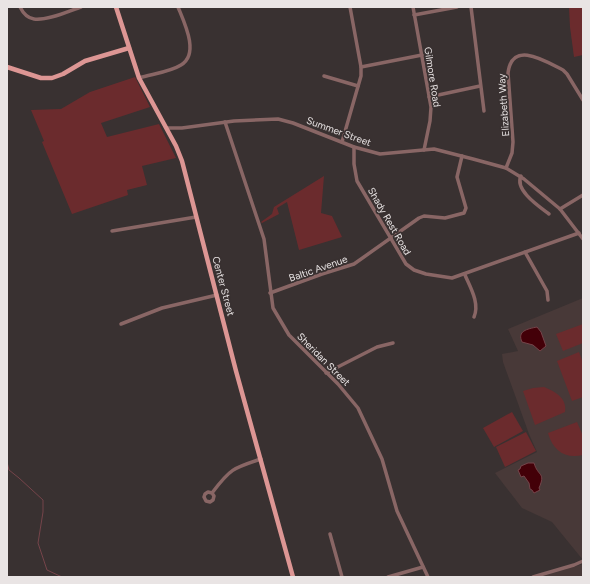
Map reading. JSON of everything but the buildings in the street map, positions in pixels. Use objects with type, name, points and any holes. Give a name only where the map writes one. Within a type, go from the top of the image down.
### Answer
[{"type":"main road","name":"Center Street","points":[[116,7],[139,78],[167,128],[182,161],[293,577]]},
{"type":"main road","points":[[7,67],[41,78],[52,78],[63,74],[85,61],[129,48]]},
{"type":"street","points":[[20,7],[25,14],[33,19],[50,17],[81,7]]},
{"type":"street","points":[[139,78],[182,65],[187,60],[191,51],[190,45],[178,7]]},
{"type":"street","points":[[342,142],[361,76],[361,66],[350,7]]},
{"type":"street","name":"Gilmore Road","points":[[413,7],[431,113],[424,150]]},
{"type":"street","points":[[414,15],[457,7]]},
{"type":"street","points":[[471,7],[484,111]]},
{"type":"street","name":"Elizabeth Way","points":[[506,168],[512,153],[513,142],[508,73],[508,67],[512,62],[521,55],[530,54],[563,70],[583,100]]},
{"type":"street","points":[[361,66],[422,55]]},
{"type":"street","points":[[324,76],[358,86]]},
{"type":"street","points":[[429,97],[480,86]]},
{"type":"street","name":"Summer Street","points":[[167,128],[182,128],[225,122],[263,119],[286,121],[354,147],[380,154],[434,149],[462,156],[506,168],[520,176],[560,209],[583,239]]},
{"type":"street","name":"Sheridan Street","points":[[225,122],[264,239],[273,308],[289,335],[352,400],[362,416],[382,459],[398,511],[428,577]]},
{"type":"street","name":"Shady Rest Road","points":[[354,147],[354,164],[357,181],[406,264],[414,270],[440,277],[452,278],[465,275],[579,233]]},
{"type":"street","name":"Baltic Avenue","points":[[270,293],[354,264],[410,223],[424,216],[445,218],[458,216],[466,211],[457,177],[462,156]]},
{"type":"street","points":[[520,176],[519,181],[522,188],[534,202],[549,214]]},
{"type":"street","points":[[560,209],[583,195]]},
{"type":"street","points":[[112,231],[196,218]]},
{"type":"street","points":[[525,252],[547,291],[548,300]]},
{"type":"street","points":[[465,275],[476,305],[477,311],[474,317]]},
{"type":"street","points":[[120,324],[162,308],[217,295]]},
{"type":"street","points":[[326,373],[377,347],[393,343]]},
{"type":"street","points":[[212,493],[230,471],[239,466],[261,459]]},
{"type":"street","points":[[330,534],[342,577]]},
{"type":"street","points":[[533,577],[576,565],[583,561]]},
{"type":"street","points":[[388,577],[423,567]]},
{"type":"shaded area","points":[[569,7],[583,7],[583,55],[574,57],[570,27]]},
{"type":"shaded area","points":[[135,77],[150,107],[101,123],[107,137],[159,124],[176,158],[142,166],[147,185],[127,190],[128,195],[72,214],[42,142],[44,141],[31,110],[61,109],[90,92]]},
{"type":"shaded area","points":[[324,176],[321,213],[332,216],[342,237],[299,250],[287,202],[277,208],[279,214],[262,223],[261,222],[272,214],[274,207]]},
{"type":"shaded area","points":[[583,298],[583,560],[552,522],[522,508],[495,473],[537,452],[503,362],[502,354],[518,351],[508,329]]},
{"type":"shaded area","points":[[583,324],[583,343],[563,351],[556,334]]},
{"type":"shaded area","points":[[537,327],[541,332],[546,346],[540,351],[533,345],[522,342],[521,338],[524,331]]},
{"type":"shaded area","points":[[579,352],[583,363],[583,397],[572,401],[557,361]]},
{"type":"shaded area","points":[[544,387],[560,396],[564,403],[565,412],[535,425],[523,391]]},
{"type":"shaded area","points":[[512,412],[523,431],[494,447],[483,428]]},
{"type":"shaded area","points":[[577,422],[583,436],[583,455],[565,455],[553,445],[548,433]]},
{"type":"shaded area","points":[[526,432],[536,451],[505,467],[496,447]]},
{"type":"shaded area","points":[[528,463],[534,463],[542,477],[539,488],[540,490],[534,493],[530,489],[529,483],[524,476],[521,477],[518,470],[521,466]]},
{"type":"shaded area","points":[[583,564],[583,577],[540,577]]},
{"type":"waterway","points":[[7,462],[9,470],[43,500],[43,512],[38,543],[47,570],[62,577]]}]
